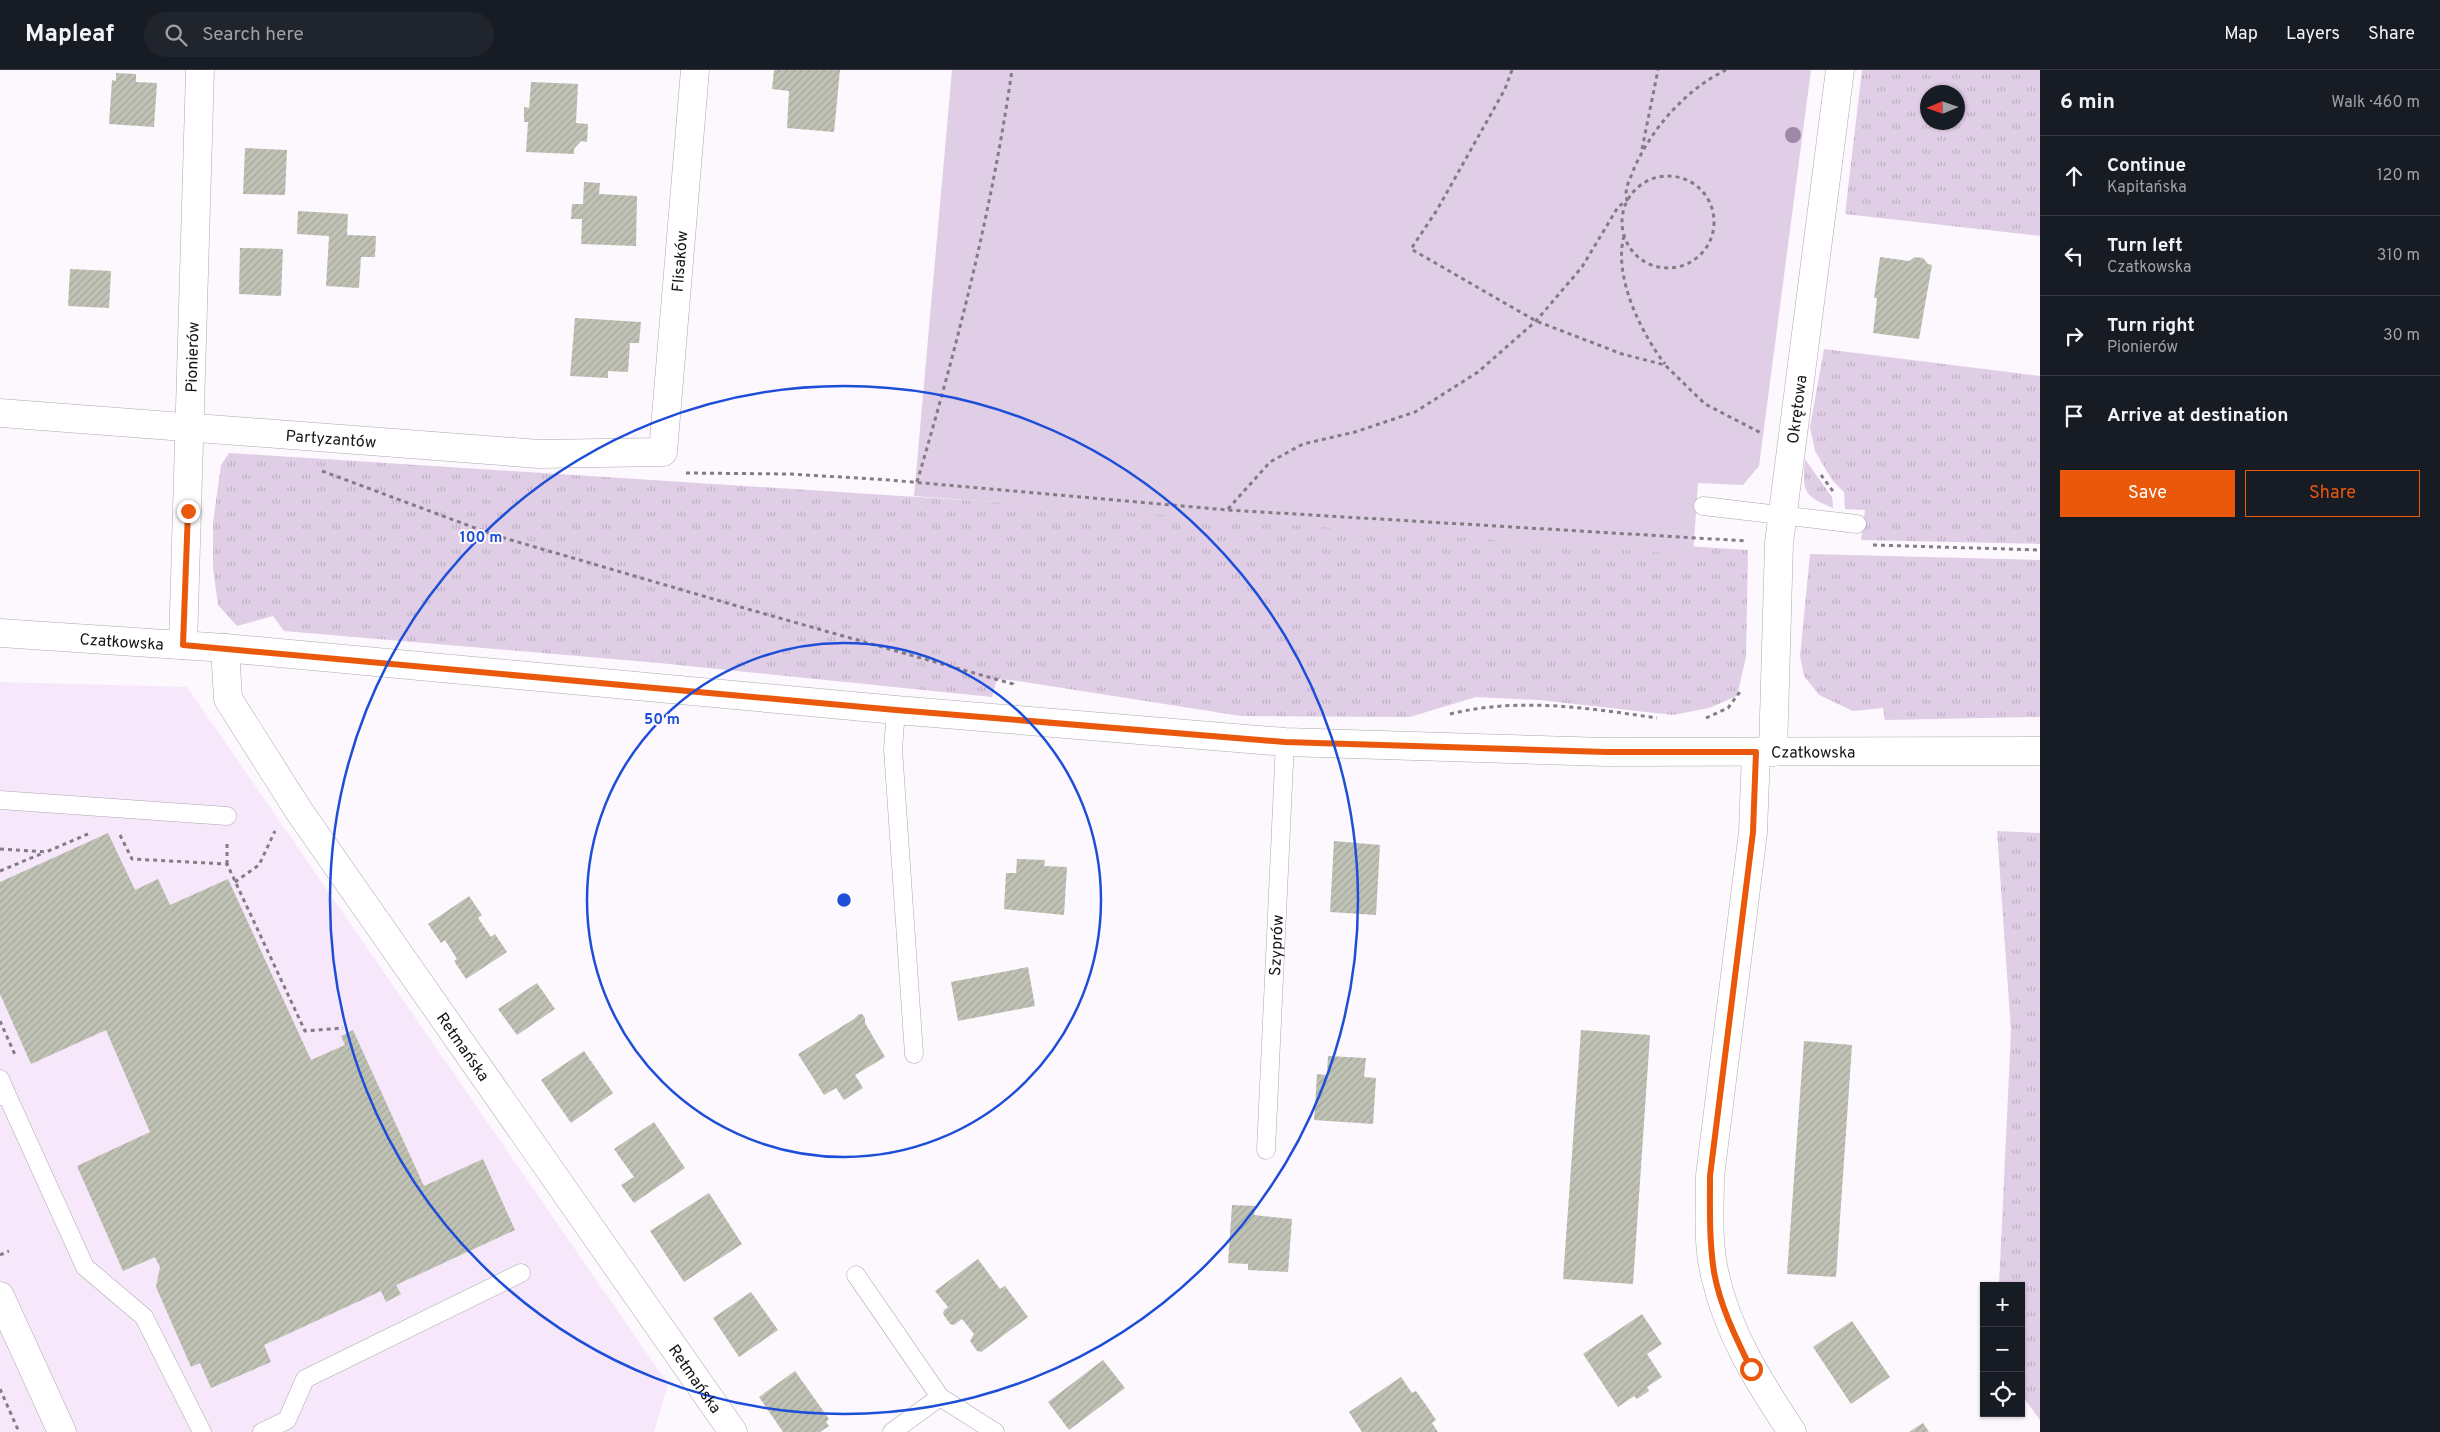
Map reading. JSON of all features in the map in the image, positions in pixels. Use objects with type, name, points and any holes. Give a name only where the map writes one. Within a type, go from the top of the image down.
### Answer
[{"type":"street","name":"Pionierów","points":[[183,645],[200,70]]},
{"type":"street","name":"Flisaków","points":[[663,452],[695,70]]},
{"type":"street","name":"Okrętowa","points":[[1792,1432],[1751,1369],[1725,1310],[1714,1273],[1709,1228],[1710,1176],[1753,832],[1765,752],[1782,515],[1840,70]]},
{"type":"street","name":"Partyzantów","points":[[0,414],[539,454],[663,452]]},
{"type":"street","name":"Czatkowska","points":[[0,633],[225,648],[896,710],[1285,742],[1606,752],[2040,750]]},
{"type":"street","name":"Retmańska","points":[[225,648],[228,699],[299,811],[733,1432]]},
{"type":"street","points":[[0,1296],[62,1432]]},
{"type":"lane","points":[[1703,506],[1857,524]]},
{"type":"lane","points":[[896,710],[893,749],[914,1054]]},
{"type":"lane","name":"Szyprów","points":[[1266,1150],[1285,742]]},
{"type":"lane","points":[[0,800],[227,816]]},
{"type":"lane","points":[[2,1089],[85,1267],[144,1317],[202,1432]]},
{"type":"lane","points":[[262,1432],[287,1420],[305,1378],[521,1273]]},
{"type":"lane","points":[[856,1276],[940,1397],[995,1432]]},
{"type":"lane","points":[[892,1432],[940,1397]]},
{"type":"path","points":[[917,482],[963,319],[977,257],[1012,70]]},
{"type":"path","points":[[1512,70],[1505,89],[1437,210],[1411,249],[1536,321],[1622,354],[1666,365]]},
{"type":"path","points":[[1228,510],[1270,462],[1303,444],[1354,432],[1414,412],[1478,372],[1536,321],[1582,267],[1618,207],[1627,200],[1640,185],[1653,178],[1668,176],[1682,178],[1695,184],[1705,195],[1712,208],[1714,223],[1712,237],[1705,250],[1694,260],[1682,266],[1668,268],[1654,266],[1641,259],[1632,249],[1624,234],[1622,223],[1627,200],[1625,192],[1641,152],[1658,70]]},
{"type":"path","points":[[1641,152],[1662,124],[1692,92],[1726,70]]},
{"type":"path","points":[[1624,234],[1621,245],[1622,262],[1632,305],[1646,337],[1666,365],[1705,404],[1763,433],[1793,437],[1839,501],[1837,521]]},
{"type":"path","points":[[316,469],[494,535],[1013,684],[1032,720]]},
{"type":"path","points":[[685,474],[791,474],[917,482],[1228,510],[1779,543]]},
{"type":"path","points":[[1864,545],[2040,550]]},
{"type":"path","points":[[1704,719],[1728,708],[1748,681]]},
{"type":"path","points":[[1444,715],[1480,707],[1574,706],[1660,718]]},
{"type":"path","points":[[235,882],[259,865],[277,827],[299,811]]},
{"type":"path","points":[[0,871],[97,830]]},
{"type":"path","points":[[119,832],[132,859],[226,864],[305,1031],[343,1028]]},
{"type":"path","points":[[0,849],[46,852]]},
{"type":"path","points":[[0,1021],[16,1057],[8,1061]]},
{"type":"path","points":[[0,1255],[9,1251]]},
{"type":"path","points":[[0,1389],[20,1432]]},
{"type":"shaded area","points":[[0,682],[187,687],[668,1384],[654,1432],[0,1432]]},
{"type":"green space","points":[[952,70],[1811,70],[1759,466],[1743,485],[1698,483],[1693,555],[914,496]]},
{"type":"green space","points":[[1862,70],[2040,70],[2040,236],[1845,214]]},
{"type":"green space","points":[[1824,349],[2040,376],[2040,544],[1861,540],[1865,510],[1845,509],[1844,492],[1832,480],[1815,451],[1810,427]]},
{"type":"green space","points":[[229,453],[1748,550],[1746,657],[1737,696],[1709,708],[1673,715],[1539,700],[1476,697],[1410,717],[1241,716],[997,679],[992,697],[659,663],[284,631],[273,616],[237,626],[218,605],[213,568],[213,523],[221,465]]},
{"type":"green space","points":[[1805,459],[1832,497],[1833,508],[1816,500],[1807,491],[1804,478]]},
{"type":"green space","points":[[1810,554],[2040,560],[2040,717],[1885,720],[1883,708],[1853,711],[1819,695],[1804,676],[1800,656]]},
{"type":"green space","points":[[1997,831],[2040,833],[2040,1420],[2025,1399],[2025,1282],[1999,1282],[2011,1031]]},
{"type":"building","points":[[774,70],[840,70],[834,132],[787,128],[789,91],[772,89]]},
{"type":"building","points":[[116,73],[136,74],[136,82],[157,83],[154,127],[109,124],[112,80],[116,81]]},
{"type":"building","points":[[531,82],[578,84],[576,123],[588,124],[587,142],[581,141],[574,149],[574,154],[526,152],[528,122],[524,122],[524,107],[529,108]]},
{"type":"building","points":[[245,148],[287,150],[285,195],[243,194]]},
{"type":"building","points":[[584,182],[600,183],[599,194],[637,196],[636,246],[581,244],[582,219],[571,219],[572,204],[583,204]]},
{"type":"building","points":[[298,211],[348,214],[347,235],[376,236],[375,257],[361,257],[359,288],[326,286],[329,236],[297,234]]},
{"type":"building","points":[[240,248],[283,249],[281,296],[239,294]]},
{"type":"building","points":[[1880,257],[1909,261],[1915,257],[1923,258],[1928,264],[1932,265],[1919,339],[1873,333],[1877,298],[1874,298]]},
{"type":"building","points":[[70,269],[111,271],[109,308],[68,306]]},
{"type":"building","points":[[575,318],[641,322],[639,343],[630,343],[628,372],[608,371],[608,378],[570,376]]},
{"type":"building","points":[[108,833],[135,890],[158,879],[170,905],[228,879],[311,1060],[345,1045],[341,1036],[353,1030],[424,1186],[483,1159],[515,1230],[396,1285],[401,1294],[386,1302],[381,1291],[264,1345],[271,1362],[211,1388],[200,1363],[191,1367],[156,1287],[160,1267],[155,1257],[123,1271],[77,1166],[150,1132],[106,1030],[31,1064],[0,994],[0,882]]},
{"type":"building","points":[[1334,841],[1380,845],[1376,915],[1330,912]]},
{"type":"building","points":[[1017,859],[1045,860],[1044,866],[1067,867],[1064,915],[1004,909],[1006,873],[1016,873]]},
{"type":"building","points":[[469,896],[482,915],[478,918],[491,937],[495,934],[507,952],[466,979],[454,961],[457,959],[445,940],[441,943],[428,924]]},
{"type":"building","points":[[1028,967],[1035,1006],[958,1021],[951,982]]},
{"type":"building","points":[[537,983],[555,1009],[517,1035],[498,1009]]},
{"type":"building","points":[[859,1014],[862,1014],[865,1018],[865,1023],[885,1057],[855,1075],[863,1088],[844,1100],[836,1088],[824,1095],[798,1054]]},
{"type":"building","points":[[1581,1030],[1650,1035],[1633,1284],[1563,1279]]},
{"type":"building","points":[[1804,1041],[1852,1045],[1836,1277],[1787,1274]]},
{"type":"building","points":[[584,1051],[613,1093],[571,1123],[541,1080]]},
{"type":"building","points":[[1328,1056],[1366,1058],[1364,1077],[1376,1078],[1373,1124],[1314,1120],[1317,1074],[1327,1075]]},
{"type":"building","points":[[654,1122],[685,1168],[634,1203],[621,1185],[634,1177],[614,1149]]},
{"type":"building","points":[[709,1193],[742,1244],[684,1282],[650,1231]]},
{"type":"building","points":[[1232,1205],[1256,1206],[1254,1215],[1292,1219],[1288,1272],[1248,1270],[1248,1264],[1228,1263]]},
{"type":"building","points":[[978,1259],[1000,1289],[1005,1286],[1028,1317],[981,1352],[977,1351],[970,1341],[974,1334],[962,1319],[954,1325],[950,1324],[943,1314],[944,1310],[948,1307],[935,1291]]},
{"type":"building","points":[[751,1292],[778,1330],[739,1357],[713,1318]]},
{"type":"building","points":[[1642,1314],[1662,1344],[1647,1354],[1662,1377],[1647,1387],[1649,1391],[1637,1399],[1634,1396],[1618,1407],[1583,1354]]},
{"type":"building","points":[[1852,1321],[1890,1377],[1851,1404],[1813,1347]]},
{"type":"building","points":[[1103,1360],[1125,1388],[1069,1430],[1048,1402]]},
{"type":"building","points":[[795,1371],[829,1419],[826,1422],[829,1426],[820,1432],[783,1432],[759,1397]]},
{"type":"building","points":[[1401,1377],[1412,1393],[1416,1391],[1426,1405],[1436,1420],[1432,1423],[1438,1432],[1362,1432],[1349,1412]]},
{"type":"building","points":[[1923,1423],[1929,1432],[1909,1432]]},
{"type":"route","points":[[188,511],[183,645],[896,710],[1285,742],[1606,752],[1756,752],[1753,832],[1710,1176],[1709,1228],[1714,1273],[1725,1310],[1737,1341],[1751,1369]]}]
